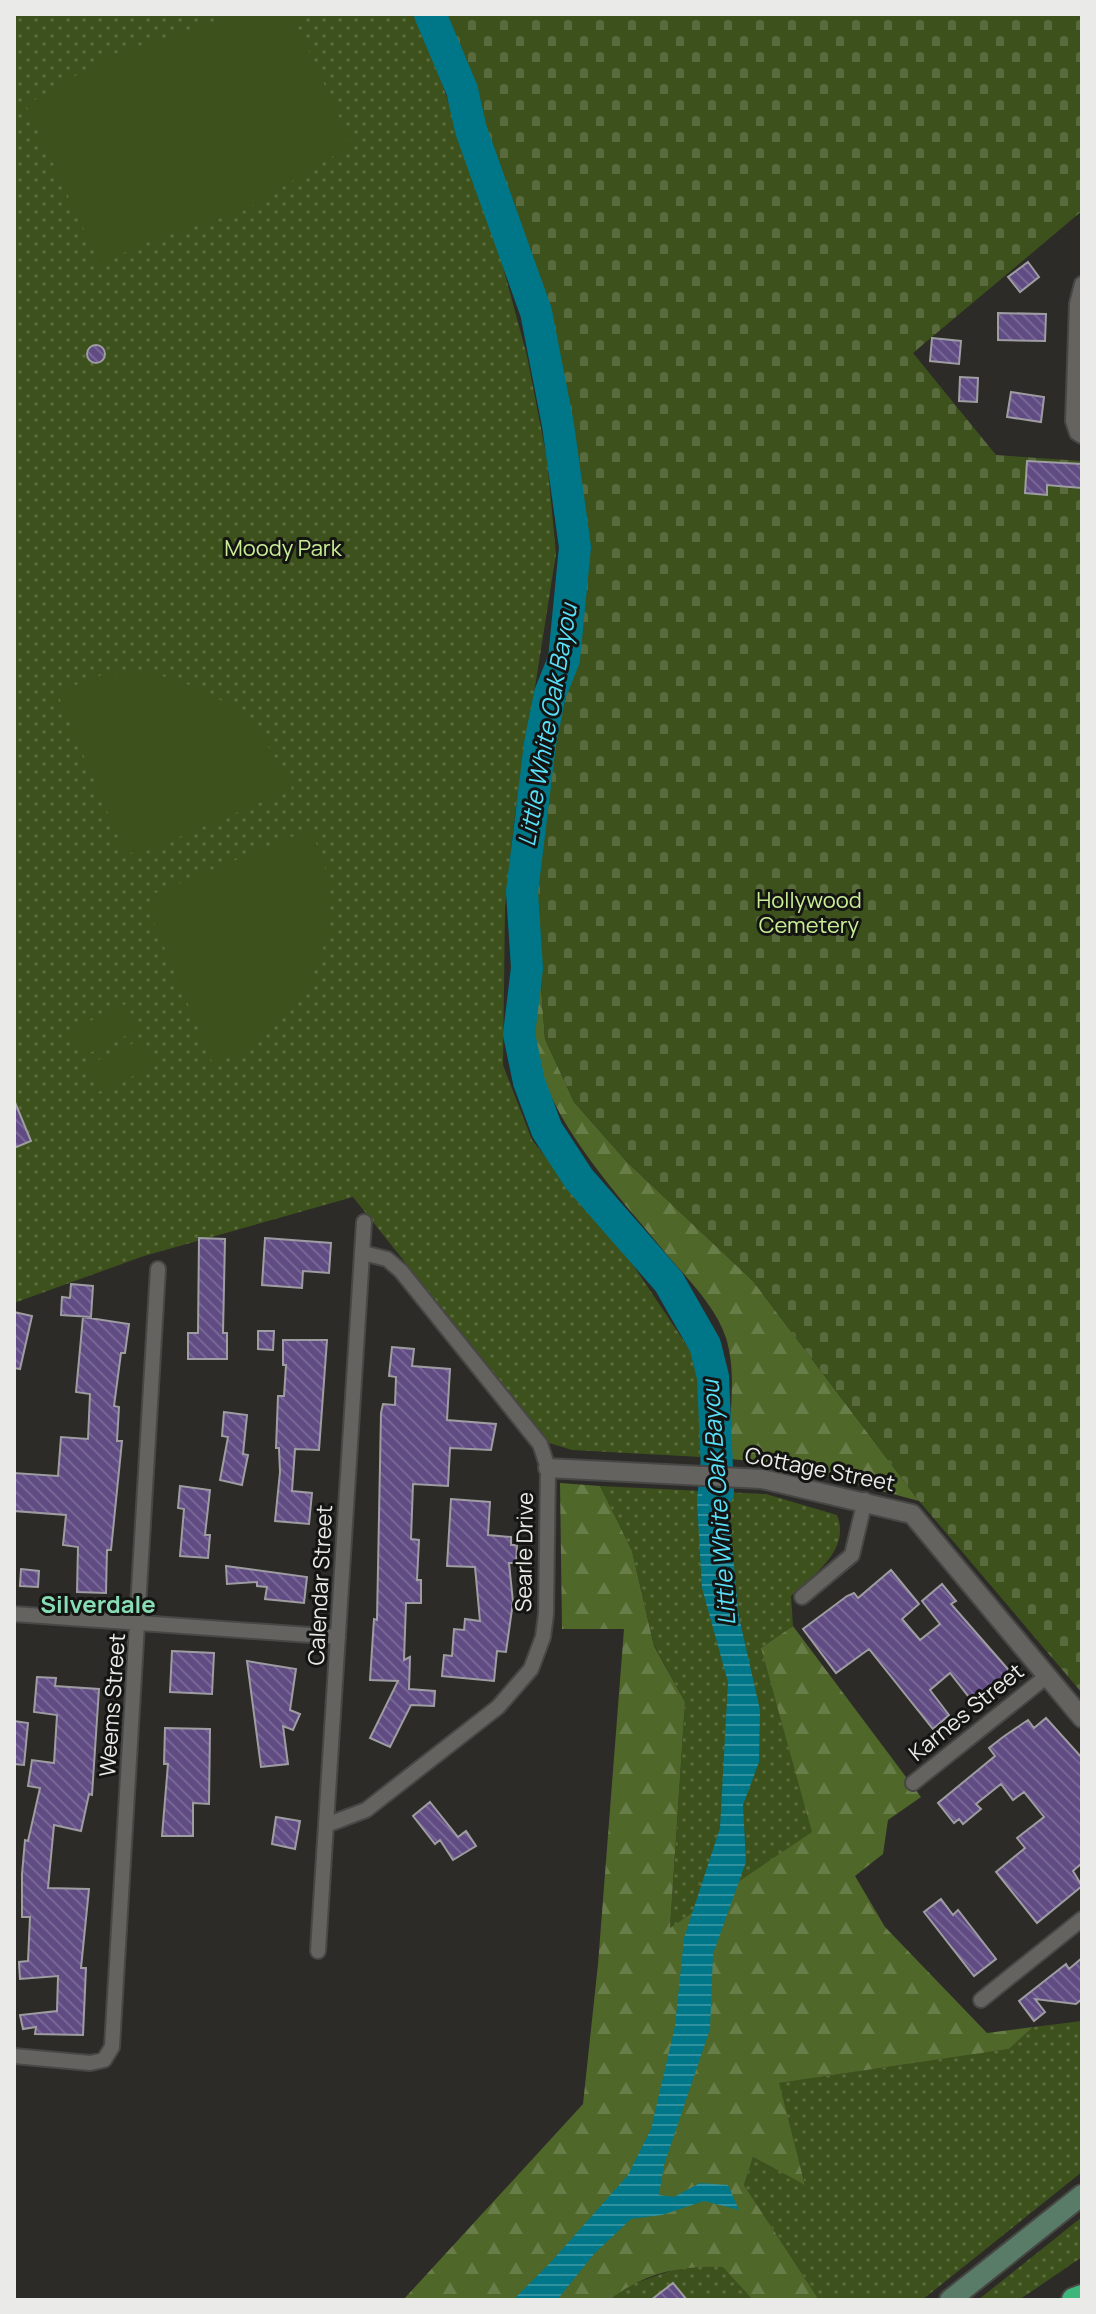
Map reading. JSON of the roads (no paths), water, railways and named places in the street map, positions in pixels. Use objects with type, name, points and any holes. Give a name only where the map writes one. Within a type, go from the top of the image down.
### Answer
[{"type":"main road","points":[[950,2300],[1082,2195]]},
{"type":"street","points":[[1079,435],[1073,421],[1077,304],[1082,284]]},
{"type":"street","name":"Calendar Street","points":[[318,1951],[329,1824],[364,1222]]},
{"type":"street","name":"Searle Drive","points":[[329,1824],[366,1810],[498,1707],[523,1682],[537,1655],[546,1614],[548,1468],[533,1435],[426,1300],[387,1259],[363,1253]]},
{"type":"street","name":"Weems Street","points":[[14,2056],[90,2063],[104,2060],[112,2047],[158,1269]]},
{"type":"street","name":"Cottage Street","points":[[548,1468],[762,1479],[905,1511],[919,1519],[1082,1718]]},
{"type":"street","points":[[802,1597],[852,1555],[865,1500]]},
{"type":"street","points":[[14,1614],[338,1637]]},
{"type":"street","name":"Karnes Street","points":[[913,1783],[1047,1676]]},
{"type":"street","points":[[981,2000],[1082,1919]]},
{"type":"water","points":[[702,1449],[729,1450],[729,1516],[739,1617],[760,1710],[759,1762],[743,1805],[746,1862],[713,1954],[710,2029],[664,2165],[659,2195],[674,2197],[700,2183],[728,2185],[739,2210],[704,2201],[662,2215],[631,2219],[594,2254],[557,2300],[513,2300],[628,2175],[651,2129],[675,2026],[684,1938],[720,1828],[728,1682],[702,1588],[697,1501]]},
{"type":"waterway","name":"Little White Oak Bayou","points":[[430,14],[462,90],[471,130],[536,312],[558,425],[575,547],[564,659],[550,694],[540,744],[522,892],[527,968],[519,1034],[529,1082],[547,1130],[579,1179],[669,1282],[705,1345],[713,1377],[718,1492]]},
{"type":"district","name":"Silverdale","points":[[98,1605]]},
{"type":"park label","name":"Moody Park","points":[[283,548]]},
{"type":"park label","name":"Hollywood Cemetery","points":[[809,912]]}]
